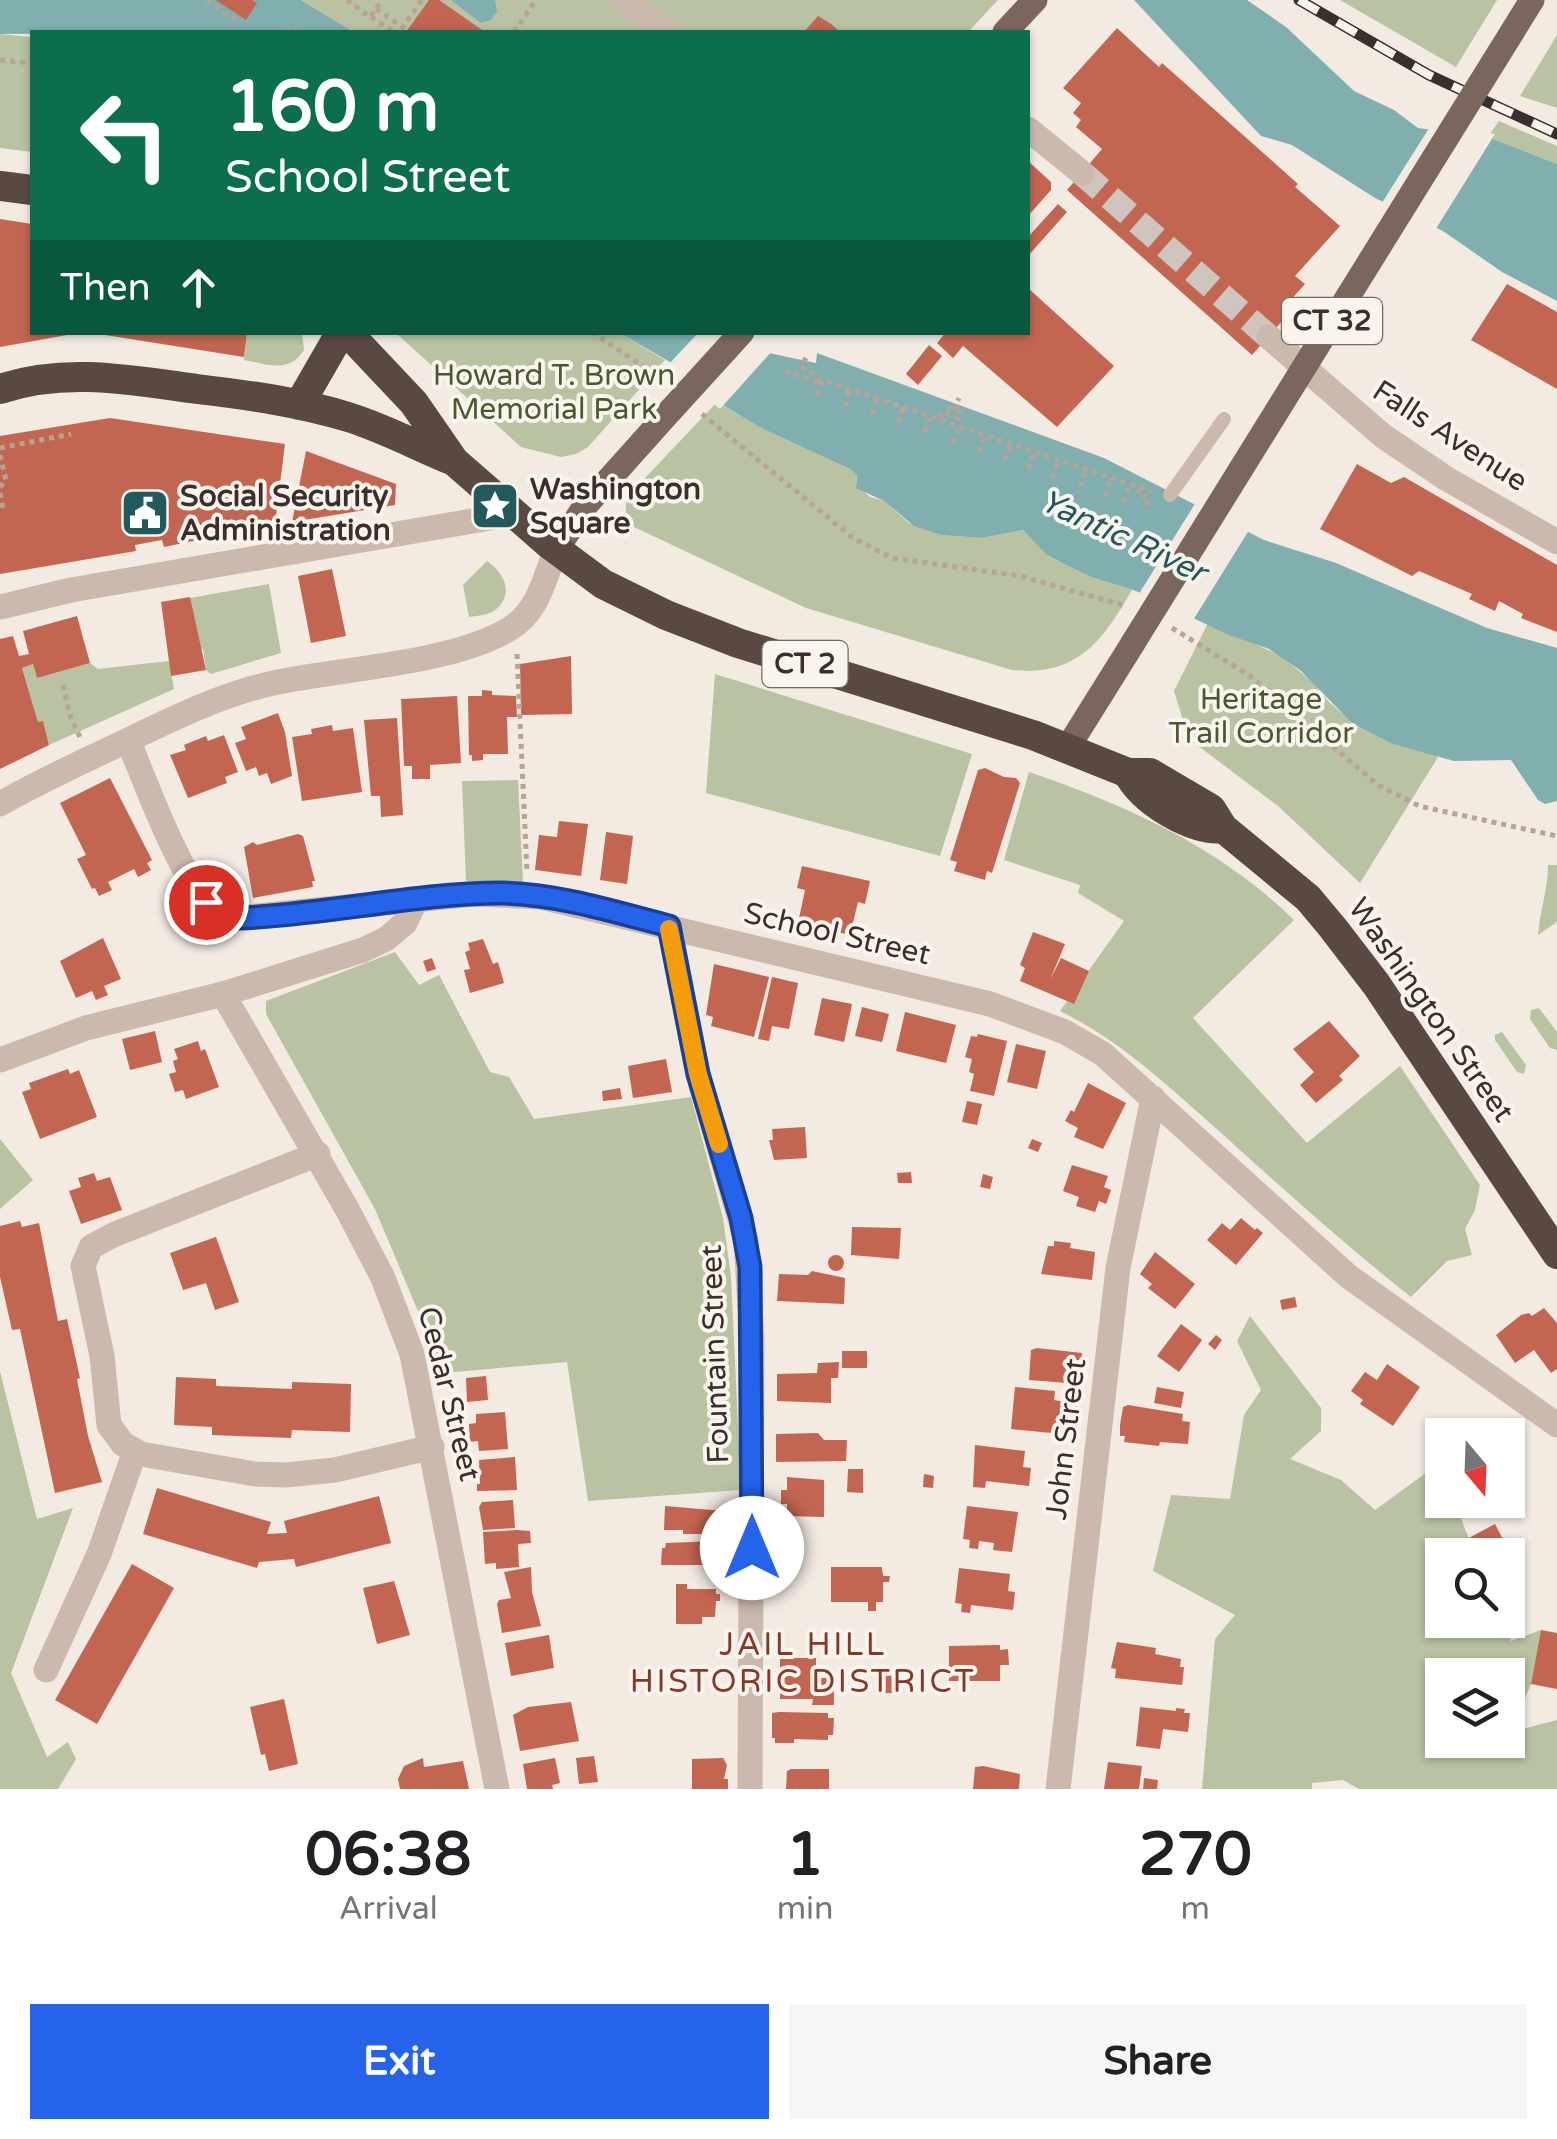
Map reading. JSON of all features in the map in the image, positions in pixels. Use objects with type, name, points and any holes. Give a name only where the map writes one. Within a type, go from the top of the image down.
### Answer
[{"type":"highway","points":[[0,186],[30,190]]},
{"type":"highway","points":[[298,405],[342,335]]},
{"type":"highway","name":"CT 2","points":[[347,335],[414,402],[454,462],[556,550]]},
{"type":"highway","name":"CT 2","points":[[0,389],[42,379],[94,377],[298,405],[358,420],[454,462]]},
{"type":"highway","name":"Washington Street","points":[[556,550],[618,592],[715,635],[1068,747],[1128,773],[1158,776],[1211,809],[1223,828],[1308,898],[1333,928],[1376,984],[1557,1254]]},
{"type":"main road","points":[[1007,30],[1035,0]]},
{"type":"main road","name":"CT 32","points":[[1068,747],[1532,0]]},
{"type":"main road","points":[[556,550],[584,506],[674,401],[739,335]]},
{"type":"street","points":[[622,0],[664,30]]},
{"type":"street","points":[[1030,131],[1082,174]]},
{"type":"street","name":"Falls Avenue","points":[[1269,337],[1382,436],[1432,470],[1557,542]]},
{"type":"street","points":[[0,607],[71,590],[513,514]]},
{"type":"street","points":[[0,804],[128,740],[238,692],[452,651],[490,639],[529,612],[545,584],[556,550]]},
{"type":"street","name":"School Street","points":[[128,740],[188,875],[206,902],[233,917],[474,894],[528,895],[952,994],[1034,1018],[1103,1054],[1348,1276],[1557,1425]]},
{"type":"street","points":[[0,1060],[86,1028],[223,994],[375,944],[405,923],[416,900]]},
{"type":"street","name":"Fountain Street","points":[[669,926],[698,1074],[741,1218],[750,1267],[750,1789]]},
{"type":"street","name":"Cedar Street","points":[[223,994],[318,1154],[383,1278],[412,1354],[497,1789]]},
{"type":"street","name":"John Street","points":[[1058,1789],[1118,1268],[1153,1098]]},
{"type":"street","points":[[318,1154],[113,1234],[86,1253],[82,1266],[102,1356],[109,1425],[123,1444],[135,1451],[271,1476],[335,1470],[432,1447]]},
{"type":"street","points":[[46,1670],[99,1554],[135,1451]]},
{"type":"lane","points":[[1164,494],[1224,419]]},
{"type":"path","points":[[207,0],[240,24]]},
{"type":"path","points":[[347,0],[391,30]]},
{"type":"path","points":[[370,16],[382,0]]},
{"type":"path","points":[[376,8],[403,27],[422,0]]},
{"type":"path","points":[[515,30],[536,0]]},
{"type":"path","points":[[0,60],[30,63]]},
{"type":"path","points":[[597,335],[654,371],[674,401]]},
{"type":"path","points":[[806,358],[801,366],[822,380],[1130,486],[1164,494]]},
{"type":"path","points":[[785,371],[822,380]]},
{"type":"path","points":[[816,398],[822,380]]},
{"type":"path","points":[[845,406],[850,388]]},
{"type":"path","points":[[872,414],[877,396]]},
{"type":"path","points":[[954,410],[959,398]]},
{"type":"path","points":[[898,422],[904,406]]},
{"type":"path","points":[[940,418],[942,412],[958,418],[961,412],[944,406]]},
{"type":"path","points":[[924,432],[931,415]]},
{"type":"path","points":[[952,443],[960,426]]},
{"type":"path","points":[[0,510],[4,508],[0,490],[6,480],[0,452],[70,434]]},
{"type":"path","points":[[979,452],[986,434]]},
{"type":"path","points":[[1004,460],[1011,444]]},
{"type":"path","points":[[1028,469],[1035,452]]},
{"type":"path","points":[[1052,478],[1058,460]]},
{"type":"path","points":[[1080,487],[1086,470]]},
{"type":"path","points":[[1105,496],[1111,479]]},
{"type":"path","points":[[1123,502],[1130,486]]},
{"type":"path","points":[[1140,489],[1138,494],[1149,498],[1144,511]]},
{"type":"path","points":[[516,651],[528,895]]},
{"type":"path","points":[[63,685],[71,719],[80,736]]},
{"type":"green space","points":[[301,0],[998,0],[970,30],[351,30]]},
{"type":"green space","points":[[1340,0],[1497,0],[1456,67]]},
{"type":"green space","points":[[0,34],[30,37],[30,152],[0,148]]},
{"type":"green space","points":[[1557,35],[1557,108],[1520,96]]},
{"type":"green space","points":[[1499,121],[1557,146],[1557,164],[1488,137]]},
{"type":"green space","points":[[247,335],[302,335],[304,350],[292,362],[277,366],[244,360]]},
{"type":"green space","name":"Howard T. Brown Memorial Park","points":[[398,335],[623,335],[665,360],[588,447],[561,457],[521,447]]},
{"type":"green space","name":"Heritage Trail Corridor","points":[[717,402],[759,427],[850,469],[857,475],[856,484],[870,497],[884,501],[909,523],[941,535],[982,538],[1023,530],[1050,557],[1091,577],[1132,590],[1110,625],[1086,651],[1071,661],[1035,671],[1012,670],[806,608],[634,527],[627,516],[628,496]]},
{"type":"green space","points":[[487,561],[503,578],[504,598],[491,612],[469,617],[463,585]]},
{"type":"green space","points":[[269,584],[281,653],[211,674],[206,670],[203,649],[199,649],[190,598]]},
{"type":"green space","name":"Heritage Trail Corridor","points":[[1208,623],[1279,655],[1357,726],[1397,745],[1429,751],[1438,757],[1360,883],[1278,806],[1189,739],[1174,691]]},
{"type":"green space","points":[[169,661],[174,689],[49,745],[22,668],[33,664],[37,678],[90,663],[98,669]]},
{"type":"green space","points":[[715,674],[972,754],[940,856],[706,793]]},
{"type":"green space","points":[[1029,772],[1170,831],[1234,870],[1294,920],[1193,1018],[1307,1143],[1400,1066],[1480,1185],[1475,1210],[1465,1229],[1472,1255],[1447,1261],[1411,1297],[1143,1065],[1060,1011],[1124,921],[1078,893],[1080,885],[1004,860]]},
{"type":"green space","points":[[518,780],[523,882],[466,881],[462,781]]},
{"type":"green space","points":[[1548,865],[1557,865],[1557,922],[1538,935],[1547,883]]},
{"type":"green space","points":[[395,952],[419,985],[439,975],[490,1072],[509,1077],[534,1119],[691,1097],[723,1218],[731,1277],[741,1490],[588,1501],[567,1362],[444,1373],[375,1209],[266,1014],[266,1001]]},
{"type":"green space","points":[[1539,1008],[1557,1032],[1557,1050],[1550,1048],[1530,1019],[1531,1010]]},
{"type":"green space","points":[[1502,1032],[1526,1065],[1524,1074],[1517,1072],[1495,1040],[1495,1035]]},
{"type":"green space","points":[[0,1139],[33,1180],[0,1209]]},
{"type":"green space","points":[[1250,1316],[1321,1408],[1321,1431],[1290,1459],[1341,1480],[1375,1510],[1425,1474],[1425,1518],[1461,1518],[1469,1538],[1425,1538],[1425,1638],[1511,1641],[1541,1630],[1525,1698],[1525,1658],[1425,1658],[1425,1758],[1525,1758],[1525,1728],[1557,1720],[1557,1789],[1359,1789],[1343,1780],[1312,1783],[1312,1789],[1202,1789],[1215,1639],[1235,1615],[1153,1571],[1171,1495],[1230,1499],[1244,1415],[1261,1390],[1237,1341]]},
{"type":"green space","points":[[0,1371],[37,1519],[73,1508],[11,1673],[47,1757],[68,1742],[76,1759],[58,1789],[0,1789]]},
{"type":"water","points":[[0,0],[301,0],[351,30],[30,30],[30,34],[0,34]]},
{"type":"water","points":[[451,0],[495,0],[497,12],[491,20],[481,23]]},
{"type":"water","points":[[1134,0],[1247,0],[1286,27],[1354,91],[1394,110],[1418,128],[1488,137],[1557,164],[1557,301],[1502,272],[1443,231],[1375,198],[1292,145],[1261,136]]},
{"type":"water","name":"Yantic River","points":[[623,335],[741,335],[764,352],[816,363],[817,353],[1104,458],[1264,540],[1336,563],[1487,628],[1557,648],[1557,801],[1545,804],[1538,800],[1511,760],[1454,761],[1393,744],[1353,724],[1301,671],[1269,649],[1062,563],[1047,555],[1023,530],[982,538],[941,535],[914,526],[884,501],[856,488],[857,475],[850,469],[759,427],[721,404],[670,362]]},
{"type":"pier","points":[[1431,125],[1495,134],[1434,232],[1380,206]]},
{"type":"pier","points":[[696,335],[750,335],[774,349],[720,409],[667,366]]},
{"type":"pier","points":[[1198,499],[1251,527],[1192,622],[1137,597]]},
{"type":"building","points":[[216,0],[252,0],[257,3],[246,20]]},
{"type":"building","points":[[429,0],[439,0],[482,30],[407,30]]},
{"type":"building","points":[[818,16],[838,30],[806,30]]},
{"type":"building","points":[[1117,28],[1159,67],[1162,63],[1340,226],[1295,276],[1305,284],[1288,303],[1294,308],[1252,355],[1067,190],[1102,149],[1076,127],[1081,120],[1073,113],[1081,103],[1063,88]]},
{"type":"building","points":[[1030,163],[1051,182],[1051,190],[1030,214]]},
{"type":"building","points":[[1058,204],[1067,212],[1030,254],[1030,235]]},
{"type":"building","points":[[0,219],[30,224],[30,335],[67,335],[0,347]]},
{"type":"building","points":[[1507,284],[1557,312],[1557,389],[1471,340]]},
{"type":"building","points":[[1030,290],[1114,366],[1057,427],[963,346],[953,358],[937,343],[944,335],[1030,335]]},
{"type":"building","points":[[105,335],[247,335],[244,357]]},
{"type":"building","points":[[929,345],[942,356],[918,385],[906,374]]},
{"type":"building","points":[[110,418],[285,444],[275,524],[164,547],[162,540],[135,545],[136,551],[0,574],[0,436]]},
{"type":"building","points":[[306,451],[396,484],[395,505],[292,522]]},
{"type":"building","points":[[1357,464],[1391,483],[1404,477],[1557,565],[1557,632],[1521,618],[1523,614],[1499,601],[1495,611],[1469,599],[1472,594],[1419,571],[1412,576],[1320,529]]},
{"type":"building","points":[[332,569],[346,636],[311,643],[298,576]]},
{"type":"building","points":[[190,597],[206,670],[171,676],[161,602]]},
{"type":"building","points":[[77,616],[90,663],[37,678],[33,664],[22,668],[49,745],[0,769],[0,639],[13,636],[19,656],[29,654],[23,631]]},
{"type":"building","points":[[571,656],[572,714],[521,715],[520,664]]},
{"type":"building","points":[[482,690],[492,691],[492,695],[516,696],[517,717],[507,717],[508,754],[483,754],[483,760],[472,761],[468,696],[482,696]]},
{"type":"building","points":[[457,696],[461,763],[430,765],[430,779],[412,779],[412,766],[404,766],[401,699]]},
{"type":"building","points":[[278,713],[292,776],[271,784],[267,773],[259,776],[256,767],[246,771],[235,743],[246,739],[241,727]]},
{"type":"building","points":[[397,718],[403,815],[381,817],[380,796],[371,796],[364,720]]},
{"type":"building","points":[[332,725],[333,731],[353,728],[362,792],[302,801],[292,737]]},
{"type":"building","points":[[224,735],[238,772],[225,777],[227,783],[188,798],[170,755],[186,750],[184,745],[206,736],[208,741]]},
{"type":"building","points":[[985,768],[1016,778],[1020,783],[992,873],[987,871],[985,880],[954,871],[957,862],[950,860],[978,770]]},
{"type":"building","points":[[110,778],[152,860],[147,863],[151,870],[138,877],[134,869],[108,882],[112,890],[99,896],[77,859],[86,855],[60,803]]},
{"type":"building","points":[[559,821],[588,824],[581,876],[535,870],[539,835],[557,837]]},
{"type":"building","points":[[606,832],[633,836],[627,884],[600,880]]},
{"type":"building","points":[[303,836],[315,881],[313,887],[253,898],[244,847]]},
{"type":"building","points":[[802,866],[870,881],[865,904],[858,902],[850,935],[798,923],[805,890],[797,888]]},
{"type":"building","points":[[1033,932],[1065,944],[1050,980],[1061,958],[1089,971],[1074,1004],[1020,981],[1025,968],[1020,965]]},
{"type":"building","points":[[103,938],[121,979],[104,986],[108,995],[96,1000],[92,991],[76,998],[60,961]]},
{"type":"building","points":[[483,939],[493,964],[498,962],[504,983],[470,993],[464,970],[470,969],[465,952],[470,950],[468,943]]},
{"type":"building","points":[[432,958],[436,969],[427,972],[423,961]]},
{"type":"building","points":[[714,964],[769,977],[754,1037],[711,1026],[713,1017],[706,1015]]},
{"type":"building","points":[[772,977],[798,983],[789,1029],[772,1026],[769,1041],[758,1039]]},
{"type":"building","points":[[822,998],[852,1004],[844,1042],[814,1035]]},
{"type":"building","points":[[862,1007],[889,1014],[882,1042],[855,1036]]},
{"type":"building","points":[[905,1012],[956,1025],[946,1063],[896,1051]]},
{"type":"building","points":[[1329,1021],[1360,1056],[1339,1076],[1343,1080],[1316,1103],[1300,1085],[1314,1072],[1293,1049]]},
{"type":"building","points":[[155,1031],[162,1062],[130,1070],[122,1039]]},
{"type":"building","points":[[971,1036],[1007,1041],[994,1096],[970,1091],[972,1059],[965,1057]]},
{"type":"building","points":[[198,1041],[201,1051],[205,1049],[219,1087],[186,1099],[183,1090],[175,1092],[169,1074],[176,1072],[173,1061],[178,1059],[174,1049]]},
{"type":"building","points":[[1016,1044],[1046,1051],[1037,1089],[1007,1082]]},
{"type":"building","points":[[666,1059],[672,1092],[633,1098],[628,1066]]},
{"type":"building","points":[[68,1069],[70,1074],[79,1070],[97,1117],[40,1139],[22,1092],[31,1089],[29,1083]]},
{"type":"building","points":[[1088,1083],[1126,1103],[1103,1149],[1074,1137],[1078,1128],[1065,1121],[1071,1110],[1074,1112]]},
{"type":"building","points":[[620,1088],[622,1099],[603,1101],[602,1091]]},
{"type":"building","points":[[967,1101],[982,1104],[977,1125],[962,1122]]},
{"type":"building","points":[[805,1127],[807,1158],[774,1160],[769,1140],[773,1140],[772,1129]]},
{"type":"building","points":[[1032,1139],[1042,1143],[1038,1152],[1028,1148]]},
{"type":"building","points":[[1072,1165],[1108,1176],[1104,1187],[1111,1190],[1106,1204],[1099,1201],[1095,1212],[1076,1206],[1079,1197],[1063,1191]]},
{"type":"building","points":[[911,1172],[912,1183],[898,1183],[897,1173]]},
{"type":"building","points":[[94,1173],[97,1181],[110,1177],[122,1210],[81,1224],[69,1191],[81,1187],[78,1178]]},
{"type":"building","points":[[983,1174],[993,1177],[990,1189],[980,1187]]},
{"type":"building","points":[[1241,1218],[1263,1233],[1236,1265],[1207,1240],[1222,1223],[1230,1230]]},
{"type":"building","points":[[20,1221],[22,1227],[39,1223],[58,1321],[67,1319],[88,1436],[102,1482],[55,1493],[20,1329],[12,1330],[0,1277],[0,1226]]},
{"type":"building","points":[[852,1227],[901,1228],[899,1259],[851,1255]]},
{"type":"building","points":[[216,1237],[239,1302],[215,1310],[206,1283],[183,1290],[170,1253]]},
{"type":"building","points":[[1054,1241],[1095,1252],[1092,1280],[1041,1274],[1048,1246],[1054,1246]]},
{"type":"building","points":[[1155,1252],[1195,1284],[1175,1309],[1148,1288],[1152,1284],[1140,1274]]},
{"type":"building","points":[[836,1255],[844,1263],[836,1271],[828,1263]]},
{"type":"building","points":[[812,1271],[845,1278],[844,1304],[777,1301],[779,1274],[808,1275]]},
{"type":"building","points":[[1295,1297],[1297,1307],[1282,1310],[1280,1300]]},
{"type":"building","points":[[1544,1308],[1557,1323],[1557,1369],[1551,1373],[1534,1350],[1515,1363],[1496,1335],[1521,1315],[1532,1316]]},
{"type":"building","points":[[1181,1324],[1202,1340],[1179,1372],[1157,1356]]},
{"type":"building","points":[[1216,1335],[1222,1340],[1215,1350],[1208,1344]]},
{"type":"building","points":[[1031,1350],[1082,1353],[1080,1384],[1029,1380]]},
{"type":"building","points":[[842,1351],[867,1351],[867,1368],[842,1368]]},
{"type":"building","points":[[839,1362],[838,1378],[831,1378],[831,1403],[777,1401],[777,1374],[817,1373],[818,1363]]},
{"type":"building","points":[[1387,1364],[1420,1387],[1393,1426],[1360,1404],[1363,1400],[1351,1391],[1365,1372],[1377,1380]]},
{"type":"building","points":[[486,1376],[488,1400],[467,1402],[466,1378]]},
{"type":"building","points":[[176,1377],[216,1379],[216,1386],[292,1389],[292,1382],[351,1384],[350,1432],[292,1430],[291,1438],[212,1435],[212,1427],[174,1425]]},
{"type":"building","points":[[1015,1387],[1055,1391],[1054,1400],[1078,1404],[1075,1431],[1011,1429]]},
{"type":"building","points":[[1157,1387],[1184,1392],[1181,1408],[1154,1403]]},
{"type":"building","points":[[1123,1407],[1183,1414],[1182,1421],[1190,1422],[1188,1444],[1124,1442],[1120,1425]]},
{"type":"building","points":[[505,1412],[508,1449],[479,1451],[478,1441],[470,1442],[469,1424],[476,1423],[476,1414]]},
{"type":"building","points":[[818,1433],[824,1440],[847,1440],[846,1461],[776,1462],[776,1434]]},
{"type":"building","points":[[975,1445],[1025,1451],[1023,1467],[1031,1468],[1029,1486],[986,1481],[985,1488],[973,1487]]},
{"type":"building","points":[[515,1457],[517,1490],[477,1491],[479,1460]]},
{"type":"building","points":[[848,1469],[863,1469],[863,1493],[847,1492]]},
{"type":"building","points":[[924,1474],[934,1476],[933,1488],[923,1487]]},
{"type":"building","points":[[787,1477],[824,1480],[824,1517],[787,1516],[787,1504],[781,1504],[781,1490],[787,1490]]},
{"type":"building","points":[[157,1488],[271,1522],[267,1534],[287,1533],[284,1521],[379,1496],[391,1543],[296,1567],[294,1559],[259,1562],[257,1568],[143,1534]]},
{"type":"building","points":[[513,1500],[515,1528],[483,1530],[479,1507],[482,1502]]},
{"type":"building","points":[[665,1506],[724,1511],[724,1534],[664,1530]]},
{"type":"building","points":[[967,1506],[1018,1512],[1012,1552],[993,1550],[994,1543],[979,1541],[978,1549],[969,1548],[970,1540],[963,1539]]},
{"type":"building","points":[[1495,1524],[1502,1538],[1469,1538]]},
{"type":"building","points":[[530,1531],[531,1543],[518,1544],[519,1567],[496,1569],[496,1563],[485,1564],[483,1532]]},
{"type":"building","points":[[666,1543],[723,1543],[723,1565],[661,1565]]},
{"type":"building","points":[[132,1564],[174,1588],[97,1724],[55,1700]]},
{"type":"building","points":[[531,1567],[532,1592],[541,1626],[502,1633],[497,1604],[511,1598],[504,1572]]},
{"type":"building","points":[[831,1567],[882,1567],[883,1576],[890,1576],[889,1582],[883,1582],[883,1602],[876,1602],[876,1611],[868,1611],[868,1602],[831,1602]]},
{"type":"building","points":[[959,1568],[1010,1574],[1008,1591],[1015,1592],[1013,1610],[971,1605],[970,1613],[961,1612],[962,1604],[955,1603]]},
{"type":"building","points":[[394,1581],[410,1635],[377,1644],[363,1588]]},
{"type":"building","points":[[676,1584],[687,1584],[687,1589],[716,1589],[720,1601],[716,1601],[715,1617],[702,1617],[702,1624],[676,1624]]},
{"type":"building","points":[[1541,1630],[1557,1633],[1557,1689],[1531,1684]]},
{"type":"building","points":[[549,1635],[554,1668],[511,1676],[505,1643]]},
{"type":"building","points":[[1117,1642],[1156,1648],[1155,1654],[1181,1659],[1182,1685],[1115,1678],[1116,1669],[1111,1668]]},
{"type":"building","points":[[1000,1645],[1000,1650],[1008,1649],[1009,1665],[1000,1665],[1000,1681],[949,1681],[949,1646]]},
{"type":"building","points":[[780,1658],[816,1658],[816,1678],[834,1678],[834,1705],[812,1705],[813,1699],[780,1699]]},
{"type":"building","points":[[883,1675],[900,1676],[899,1693],[882,1693]]},
{"type":"building","points":[[284,1699],[298,1764],[269,1771],[265,1754],[261,1755],[250,1707]]},
{"type":"building","points":[[571,1702],[579,1741],[520,1751],[513,1715],[528,1707]]},
{"type":"building","points":[[1140,1707],[1185,1709],[1184,1713],[1190,1713],[1188,1732],[1163,1729],[1160,1749],[1136,1746]]},
{"type":"building","points":[[772,1713],[828,1713],[828,1718],[834,1718],[833,1735],[828,1735],[828,1740],[775,1743]]},
{"type":"building","points":[[594,1756],[598,1782],[579,1784],[576,1758]]},
{"type":"building","points":[[423,1758],[424,1767],[463,1761],[469,1789],[400,1789],[398,1779],[404,1766]]},
{"type":"building","points":[[555,1758],[560,1783],[552,1785],[553,1789],[527,1789],[523,1764]]},
{"type":"building","points":[[723,1758],[728,1789],[692,1789],[692,1759]]},
{"type":"building","points":[[1108,1762],[1142,1766],[1139,1789],[1104,1789]]},
{"type":"building","points":[[975,1767],[1020,1774],[1019,1789],[973,1789]]},
{"type":"building","points":[[829,1769],[829,1789],[786,1789],[787,1771]]},
{"type":"building","points":[[1144,1778],[1158,1780],[1157,1789],[1143,1789]]},
{"type":"tunnel","points":[[1082,173],[1269,337]]},
{"type":"railway","points":[[1299,0],[1429,75],[1557,134]]},
{"type":"slow traffic","points":[[669,929],[698,1074],[719,1144]]},
{"type":"place","name":"Washington Square","points":[[495,506]]},
{"type":"place","name":"Social Security Administration","points":[[145,513]]},
{"type":"district","name":"JAIL HILL HISTORIC DISTRICT","points":[[803,1664]]},
{"type":"route","points":[[206,902],[226,916],[240,918],[503,893],[541,897],[669,926],[698,1074],[741,1218],[750,1267],[752,1548]]}]
